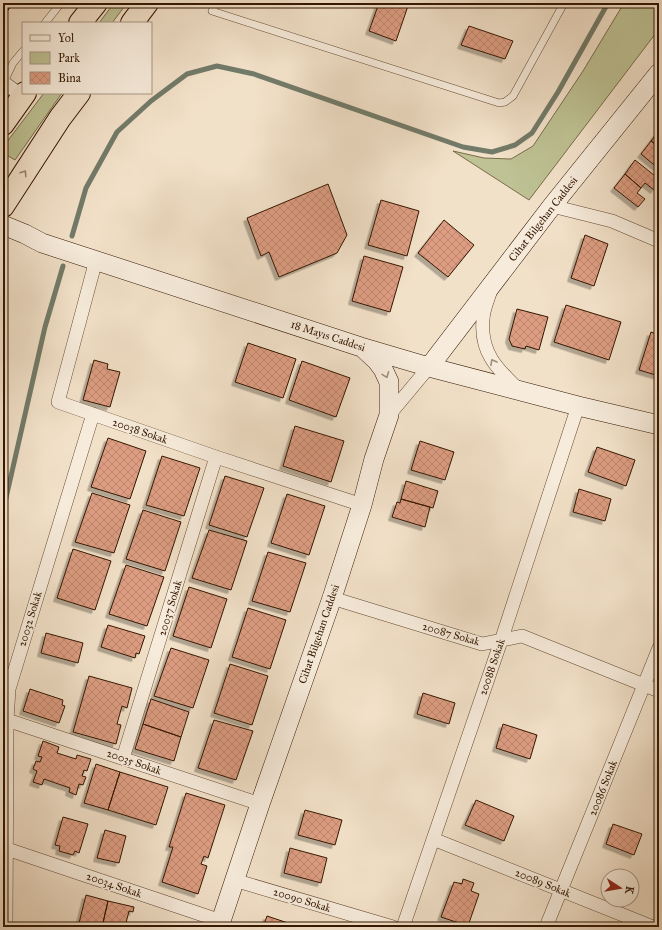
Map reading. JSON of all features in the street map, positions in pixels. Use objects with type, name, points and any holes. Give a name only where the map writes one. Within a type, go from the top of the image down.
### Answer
[{"type":"highway","points":[[81,22],[96,3]]},
{"type":"highway","points":[[133,22],[147,3]]},
{"type":"highway","points":[[3,206],[60,118],[78,94]]},
{"type":"highway","points":[[3,124],[24,95]]},
{"type":"main road","name":"Cihat Bilgehan Caddesi","points":[[429,367],[552,206],[659,73]]},
{"type":"main road","name":"18 Mayıs Caddesi","points":[[3,225],[42,243],[360,347],[429,367],[578,406],[659,425]]},
{"type":"main road","name":"Cihat Bilgehan Caddesi","points":[[220,924],[332,598],[362,505],[374,459],[389,416],[388,382],[384,369],[360,347]]},
{"type":"street","points":[[3,82],[22,94]]},
{"type":"street","points":[[552,206],[612,220],[659,241]]},
{"type":"street","name":"20038 Sokak","points":[[96,260],[58,402],[216,457],[362,505]]},
{"type":"street","points":[[492,284],[482,321],[485,343],[492,363],[519,390]]},
{"type":"street","points":[[389,416],[429,367]]},
{"type":"street","name":"20088 Sokak","points":[[403,927],[578,406]]},
{"type":"street","name":"20032 Sokak","points":[[6,927],[7,720],[9,689],[93,414]]},
{"type":"street","name":"20037 Sokak","points":[[123,758],[216,457]]},
{"type":"street","name":"20087 Sokak","points":[[332,598],[482,644],[522,636],[659,691]]},
{"type":"street","name":"20086 Sokak","points":[[546,927],[659,648]]},
{"type":"street","name":"20035 Sokak","points":[[7,720],[260,804]]},
{"type":"street","name":"20089 Sokak","points":[[433,839],[653,927]]},
{"type":"street","name":"20034 Sokak","points":[[7,849],[220,924]]},
{"type":"street","name":"20090 Sokak","points":[[234,880],[393,927]]},
{"type":"lane","points":[[46,22],[61,3]]},
{"type":"lane","points":[[216,3],[212,11],[499,103],[505,102],[513,96],[564,3]]},
{"type":"lane","points":[[3,82],[13,63],[22,52]]},
{"type":"green space","points":[[114,3],[127,3],[113,22],[100,22]]},
{"type":"green space","points":[[624,3],[659,3],[659,29],[529,200],[453,151],[484,158],[511,159],[533,146],[583,71]]},
{"type":"green space","points":[[43,94],[61,94],[15,160],[3,153],[3,147]]},
{"type":"building","points":[[3,3],[14,3],[3,16]]},
{"type":"building","points":[[379,3],[409,3],[396,41],[369,31]]},
{"type":"building","points":[[469,26],[513,41],[505,59],[461,45]]},
{"type":"building","points":[[659,130],[659,147],[651,141]]},
{"type":"building","points":[[651,141],[659,147],[659,169],[641,154]]},
{"type":"building","points":[[635,160],[659,179],[659,183],[654,190],[645,183],[641,188],[625,174]]},
{"type":"building","points":[[625,174],[641,188],[637,193],[645,199],[638,207],[614,188]]},
{"type":"building","points":[[328,184],[347,235],[337,253],[279,277],[269,252],[261,256],[247,218]]},
{"type":"building","points":[[381,200],[419,211],[407,256],[368,245]]},
{"type":"building","points":[[444,220],[474,245],[448,277],[418,253]]},
{"type":"building","points":[[585,235],[608,244],[594,286],[571,278]]},
{"type":"building","points":[[364,256],[403,267],[390,312],[352,301]]},
{"type":"building","points":[[566,305],[621,322],[609,360],[554,342]]},
{"type":"building","points":[[517,309],[548,317],[539,350],[526,346],[525,349],[512,346],[509,339]]},
{"type":"building","points":[[651,332],[659,335],[659,376],[639,370]]},
{"type":"building","points":[[248,343],[296,359],[283,398],[235,382]]},
{"type":"building","points":[[94,360],[108,364],[107,369],[120,372],[110,407],[83,400]]},
{"type":"building","points":[[302,361],[350,378],[336,417],[289,400]]},
{"type":"building","points":[[295,426],[344,441],[331,482],[283,466]]},
{"type":"building","points":[[108,438],[146,451],[130,499],[91,487]]},
{"type":"building","points":[[420,441],[454,452],[445,480],[411,470]]},
{"type":"building","points":[[597,447],[635,460],[626,486],[588,472]]},
{"type":"building","points":[[162,456],[200,468],[184,516],[146,505]]},
{"type":"building","points":[[225,476],[264,488],[247,537],[209,525]]},
{"type":"building","points":[[406,481],[438,491],[433,508],[401,499]]},
{"type":"building","points":[[579,489],[611,499],[605,521],[573,512]]},
{"type":"building","points":[[92,493],[130,505],[114,553],[75,542]]},
{"type":"building","points":[[287,494],[325,506],[309,555],[271,543]]},
{"type":"building","points":[[401,499],[430,507],[425,527],[392,517],[397,502],[400,503]]},
{"type":"building","points":[[143,510],[181,522],[165,571],[126,559]]},
{"type":"building","points":[[209,530],[247,541],[231,590],[192,578]]},
{"type":"building","points":[[73,549],[111,561],[95,610],[57,598]]},
{"type":"building","points":[[268,552],[306,563],[290,612],[252,601]]},
{"type":"building","points":[[126,565],[164,577],[147,626],[109,614]]},
{"type":"building","points":[[189,587],[227,599],[211,648],[173,636]]},
{"type":"building","points":[[248,608],[286,620],[270,669],[232,657]]},
{"type":"building","points":[[108,625],[145,636],[139,654],[136,653],[135,658],[101,647]]},
{"type":"building","points":[[46,633],[83,643],[78,663],[41,653]]},
{"type":"building","points":[[171,648],[209,660],[193,708],[154,696]]},
{"type":"building","points":[[230,664],[268,676],[252,725],[214,713]]},
{"type":"building","points":[[89,676],[132,688],[127,708],[122,706],[117,724],[121,725],[116,744],[73,732]]},
{"type":"building","points":[[30,689],[63,700],[62,705],[65,706],[59,723],[23,711]]},
{"type":"building","points":[[423,693],[455,703],[449,724],[417,714]]},
{"type":"building","points":[[151,699],[189,712],[181,737],[143,724]]},
{"type":"building","points":[[214,720],[253,731],[236,780],[198,768]]},
{"type":"building","points":[[143,724],[181,737],[174,761],[135,749]]},
{"type":"building","points":[[503,724],[537,735],[530,759],[496,748]]},
{"type":"building","points":[[43,741],[59,747],[57,753],[76,759],[77,755],[91,759],[87,771],[84,770],[82,776],[86,777],[83,785],[79,784],[76,795],[69,792],[70,788],[44,779],[42,785],[33,782],[37,771],[33,769],[36,761],[40,762],[42,757],[38,756]]},
{"type":"building","points":[[96,764],[120,772],[108,810],[84,803]]},
{"type":"building","points":[[120,772],[168,787],[156,825],[108,810]]},
{"type":"building","points":[[186,793],[225,805],[208,858],[204,856],[201,864],[207,866],[198,894],[162,882],[173,847],[169,847]]},
{"type":"building","points":[[476,800],[514,816],[504,841],[465,825]]},
{"type":"building","points":[[305,810],[342,820],[335,845],[298,835]]},
{"type":"building","points":[[63,817],[88,824],[79,853],[75,851],[73,855],[59,851],[60,846],[55,845]]},
{"type":"building","points":[[613,824],[642,834],[634,855],[606,844]]},
{"type":"building","points":[[105,830],[126,836],[119,863],[97,858]]},
{"type":"building","points":[[290,848],[327,858],[321,883],[284,873]]},
{"type":"building","points":[[463,879],[474,883],[471,891],[479,894],[468,926],[441,917],[454,882],[462,884]]},
{"type":"building","points":[[86,895],[108,901],[102,927],[79,923]]},
{"type":"building","points":[[108,901],[134,907],[133,912],[129,911],[125,927],[102,927]]},
{"type":"building","points":[[267,916],[300,927],[263,927]]},
{"type":"waterway","points":[[72,236],[86,188],[117,132],[151,101],[187,74],[217,66],[254,74],[463,147],[492,152],[515,145],[532,133],[558,92],[608,3]]},
{"type":"waterway","points":[[3,511],[45,327],[63,266]]}]
